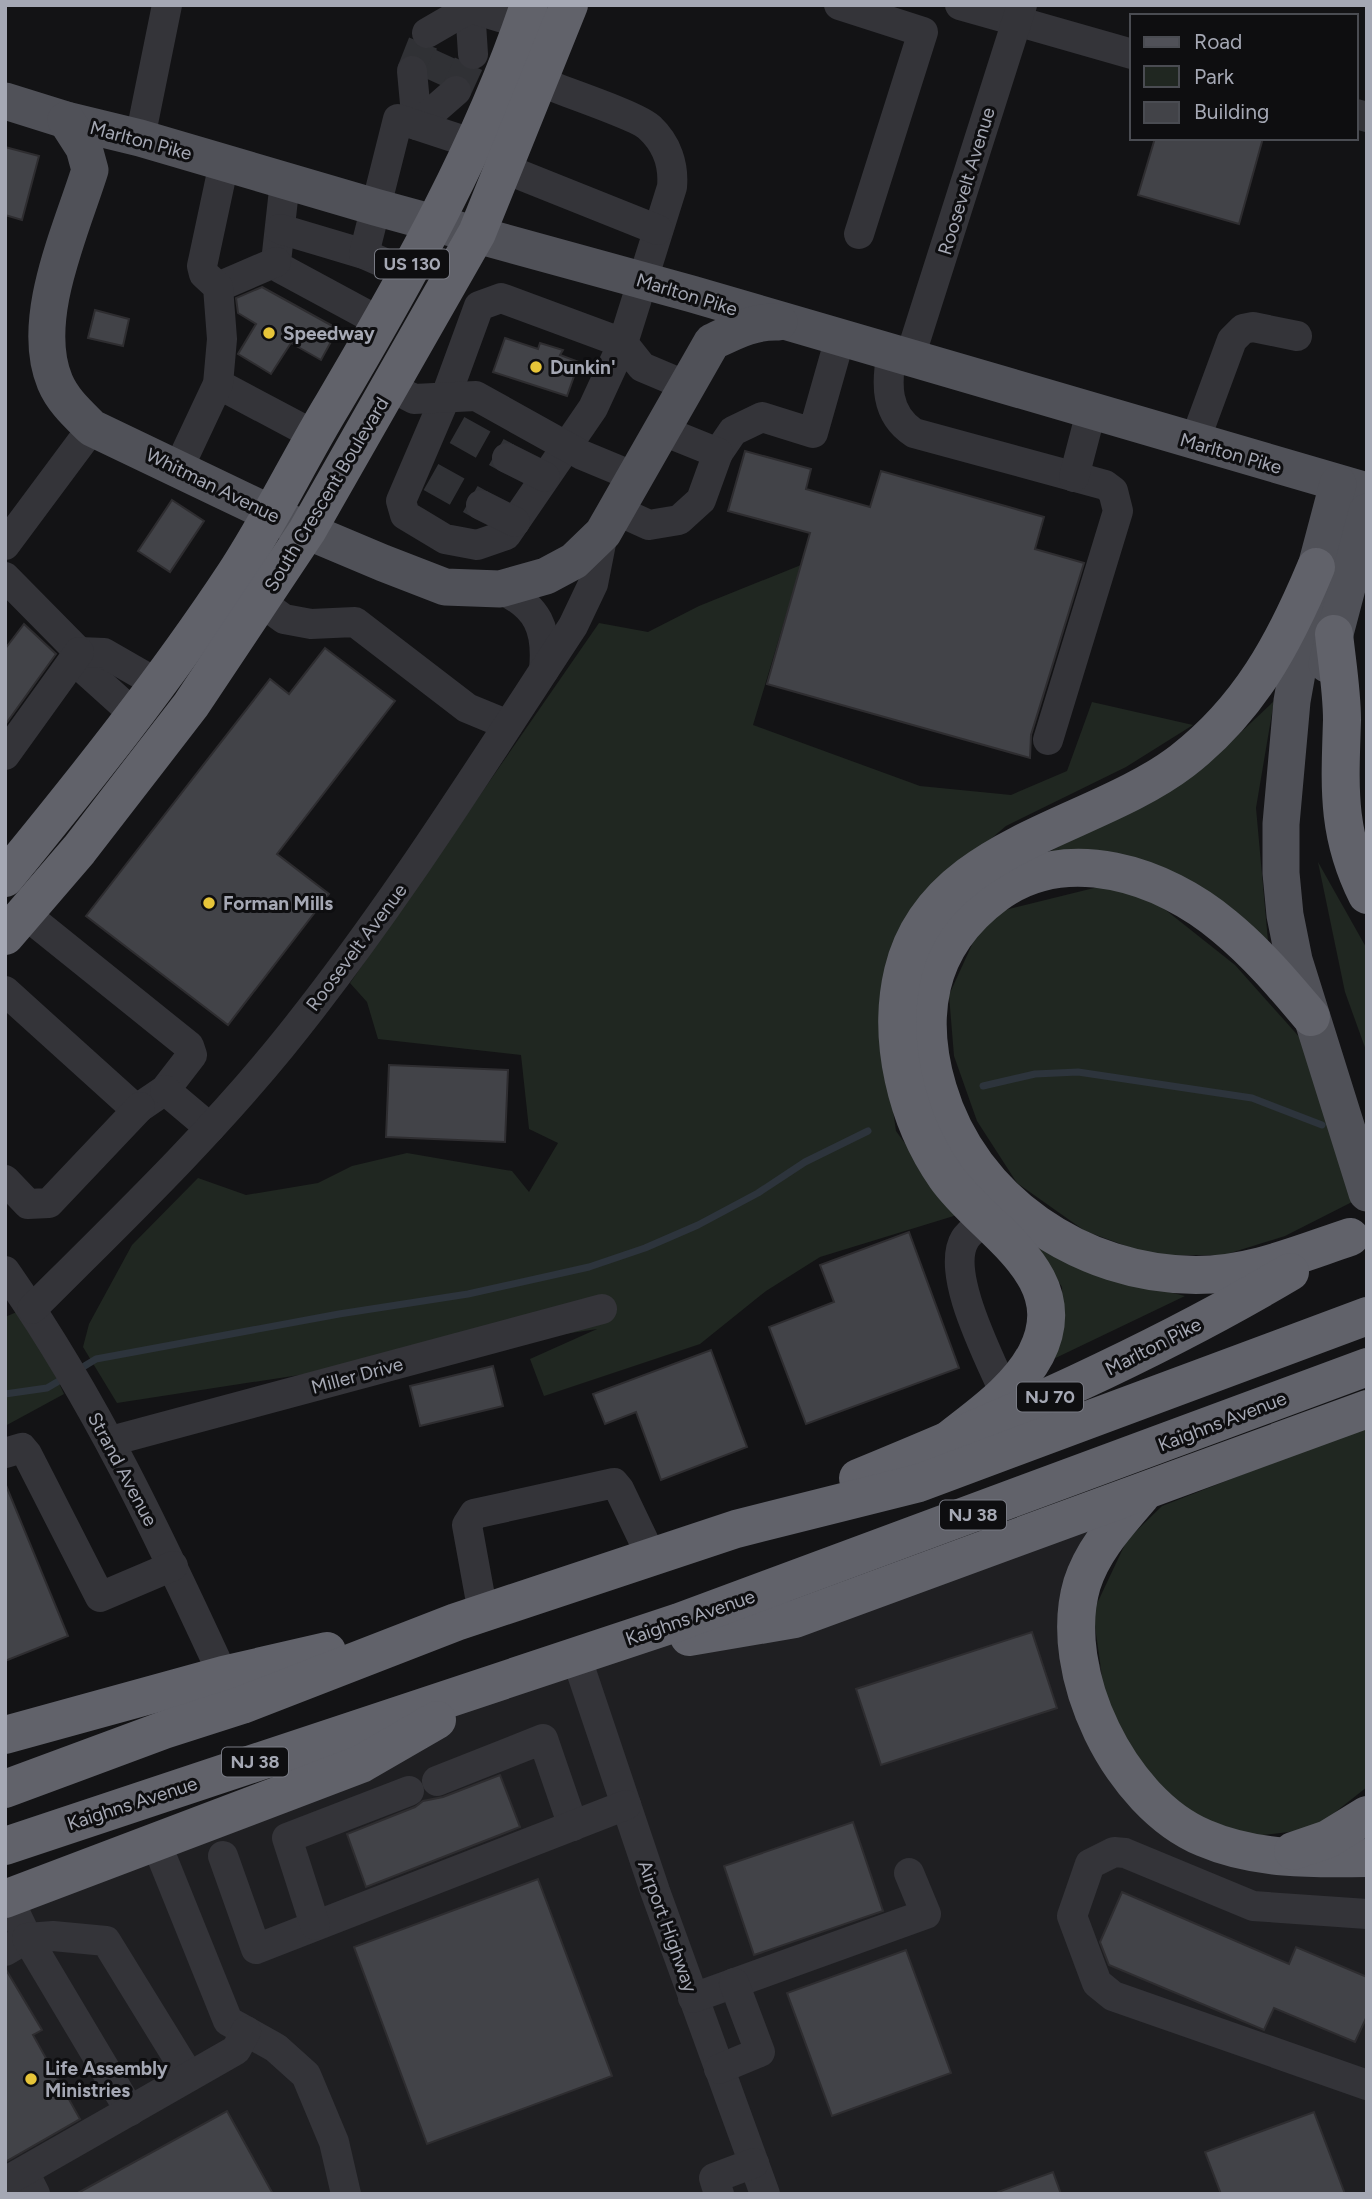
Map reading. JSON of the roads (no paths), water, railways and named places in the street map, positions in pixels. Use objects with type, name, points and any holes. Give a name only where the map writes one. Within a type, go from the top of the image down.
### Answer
[{"type":"highway","name":"South Crescent Boulevard","points":[[15,925],[145,766],[261,603],[307,531],[477,233],[569,5]]},
{"type":"highway","name":"South Crescent Boulevard","points":[[9,866],[135,715],[273,513],[314,435],[435,223],[526,15]]},
{"type":"highway","points":[[945,1443],[1005,1394],[1027,1369],[1037,1352],[1044,1303],[1041,1286],[1026,1260],[985,1221],[944,1175],[922,1132],[908,1091],[899,1051],[897,1007],[904,967],[912,947],[933,910],[973,871],[1135,791],[1205,742],[1249,694],[1280,647],[1315,567]]},
{"type":"highway","points":[[1334,634],[1342,718],[1338,769],[1340,814],[1350,855],[1367,895]]},
{"type":"highway","points":[[1311,1017],[1241,940],[1191,903],[1158,884],[1135,876],[1089,867],[1066,868],[1036,875],[1005,888],[965,921],[937,967],[928,1009],[927,1030],[941,1101],[975,1166],[1007,1201],[1066,1243],[1137,1269],[1194,1275],[1259,1268],[1358,1232]]},
{"type":"highway","name":"Marlton Pike","points":[[736,1529],[945,1443],[1140,1353],[1243,1300],[1358,1232]]},
{"type":"highway","name":"NJ 38","points":[[5,1789],[164,1730],[242,1705],[469,1617],[736,1529],[919,1483],[1367,1316]]},
{"type":"highway","name":"Kaighns Avenue","points":[[5,1846],[505,1681],[801,1578],[1367,1367]]},
{"type":"highway","points":[[576,1656],[795,1619],[1142,1494],[1367,1409]]},
{"type":"highway","points":[[1142,1494],[1105,1539],[1082,1585],[1076,1630],[1079,1667],[1086,1691],[1119,1761],[1166,1815],[1188,1831],[1219,1844],[1277,1855],[1367,1858]]},
{"type":"highway","points":[[5,1735],[223,1675],[469,1617]]},
{"type":"highway","points":[[6,1899],[155,1840],[361,1764],[505,1681]]},
{"type":"highway","points":[[1277,1855],[1328,1839],[1367,1815]]},
{"type":"main road","name":"Marlton Pike","points":[[5,100],[66,120],[140,138],[375,207],[692,294],[1352,488]]},
{"type":"main road","points":[[66,120],[84,148],[90,170],[106,156],[140,138]]},
{"type":"main road","name":"Whitman Avenue","points":[[90,170],[47,316],[47,350],[55,382],[69,405],[92,428],[179,467],[307,531],[445,587],[500,589],[522,585],[565,566],[609,521],[712,342]]},
{"type":"main road","points":[[692,294],[708,321],[712,342],[762,321],[780,322]]},
{"type":"main road","points":[[1352,488],[1315,567],[1292,701],[1280,848],[1285,915],[1311,1017],[1363,1180]]},
{"type":"main road","points":[[1286,776],[1324,678],[1367,512]]},
{"type":"main road","points":[[1334,634],[1367,590]]},
{"type":"street","points":[[140,138],[167,5]]},
{"type":"street","points":[[839,5],[923,32],[859,234]]},
{"type":"street","points":[[960,5],[1019,14],[1130,53]]},
{"type":"street","points":[[451,44],[471,7],[526,15]]},
{"type":"street","name":"Roosevelt Avenue","points":[[1019,14],[901,355],[887,377],[888,395],[902,425],[914,433],[1074,477],[1114,491],[1118,511],[1048,740]]},
{"type":"street","points":[[538,81],[649,125],[668,153],[673,171],[672,187],[623,343],[593,408],[506,535],[477,545],[445,539],[405,515],[401,501],[422,473],[446,416],[479,306],[501,298],[623,343],[642,367],[687,386]]},
{"type":"street","points":[[417,125],[435,82]]},
{"type":"street","points":[[364,254],[398,119],[471,144]]},
{"type":"street","points":[[179,467],[218,384],[222,339],[218,287],[204,274],[202,266],[224,163]]},
{"type":"street","points":[[503,168],[658,230]]},
{"type":"street","points":[[285,181],[276,262],[280,268],[380,322]]},
{"type":"street","points":[[280,229],[364,254],[407,273]]},
{"type":"street","points":[[218,287],[276,262]]},
{"type":"street","points":[[1194,443],[1232,340],[1242,328],[1253,327],[1297,336]]},
{"type":"street","points":[[609,521],[649,525],[679,520],[701,500],[718,453],[733,431],[762,417],[813,433],[840,338]]},
{"type":"street","points":[[218,384],[314,435]]},
{"type":"street","points":[[391,387],[446,416]]},
{"type":"street","points":[[446,416],[476,396],[566,445],[635,477]]},
{"type":"street","points":[[1074,477],[1091,412]]},
{"type":"street","points":[[5,545],[92,428]]},
{"type":"street","points":[[662,430],[718,453]]},
{"type":"street","points":[[507,457],[545,477]]},
{"type":"street","points":[[481,505],[514,522]]},
{"type":"street","name":"Roosevelt Avenue","points":[[32,1309],[211,1128],[280,1048],[395,898],[573,626],[593,583],[609,521]]},
{"type":"street","points":[[5,577],[79,652],[85,670],[135,715]]},
{"type":"street","points":[[500,589],[522,599],[536,618],[546,637],[544,670]]},
{"type":"street","points":[[261,603],[284,619],[311,624],[355,622],[467,708],[508,725]]},
{"type":"street","points":[[79,652],[104,653],[158,684]]},
{"type":"street","points":[[5,755],[79,652]]},
{"type":"street","points":[[5,1180],[28,1205],[49,1203],[141,1107],[165,1090],[192,1055],[189,1046],[15,925]]},
{"type":"street","points":[[5,991],[129,1103],[141,1107]]},
{"type":"street","points":[[165,1090],[211,1128]]},
{"type":"street","points":[[985,1221],[965,1239],[960,1257],[962,1279],[970,1310],[1005,1394]]},
{"type":"street","name":"Strand Avenue","points":[[8,1281],[32,1309],[111,1441],[223,1675]]},
{"type":"street","name":"Miller Drive","points":[[111,1441],[602,1309]]},
{"type":"street","points":[[5,1453],[22,1448],[27,1454],[100,1597],[173,1566]]},
{"type":"street","points":[[469,1617],[467,1525],[474,1514],[614,1483],[620,1489],[652,1558]]},
{"type":"street","name":"Airport Highway","points":[[576,1656],[693,1998],[765,2194]]},
{"type":"street","points":[[315,1925],[287,1838],[542,1739],[573,1826]]},
{"type":"street","points":[[223,1856],[256,1949],[626,1805]]},
{"type":"street","points":[[155,1840],[228,2021],[276,2048],[306,2075],[334,2142],[346,2194]]},
{"type":"street","points":[[1367,1914],[1253,1906],[1125,1853],[1114,1852],[1090,1864],[1072,1916],[1097,1983],[1113,1996],[1367,2085]]},
{"type":"street","points":[[693,1998],[926,1914],[909,1873]]},
{"type":"street","points":[[6,1899],[16,1945],[130,2110]]},
{"type":"street","points":[[16,1945],[53,1936],[106,1941],[190,2076]]},
{"type":"street","points":[[719,2069],[760,2052],[734,1983]]},
{"type":"street","points":[[21,2183],[130,2110],[236,2050],[246,2031]]},
{"type":"street","points":[[719,2194],[713,2178],[754,2164]]},
{"type":"waterway","points":[[983,1086],[1035,1074],[1078,1072],[1252,1098],[1322,1125]]},
{"type":"waterway","points":[[78,1370],[96,1359],[339,1314],[468,1294],[589,1267],[645,1248],[698,1225],[758,1193],[805,1162],[868,1131]]},
{"type":"waterway","points":[[5,1394],[47,1388],[64,1378]]},
{"type":"tunnel","points":[[412,71],[427,33]]},
{"type":"tunnel","points":[[436,83],[454,44]]},
{"type":"tunnel","points":[[456,91],[473,54]]},
{"type":"tunnel","points":[[457,430],[507,458]]},
{"type":"tunnel","points":[[431,477],[481,505]]},
{"type":"place","name":"Speedway","points":[[269,333]]},
{"type":"place","name":"Dunkin'","points":[[536,367]]},
{"type":"place","name":"Forman Mills","points":[[209,903]]},
{"type":"place","name":"Life Assembly Ministries","points":[[31,2079]]}]
